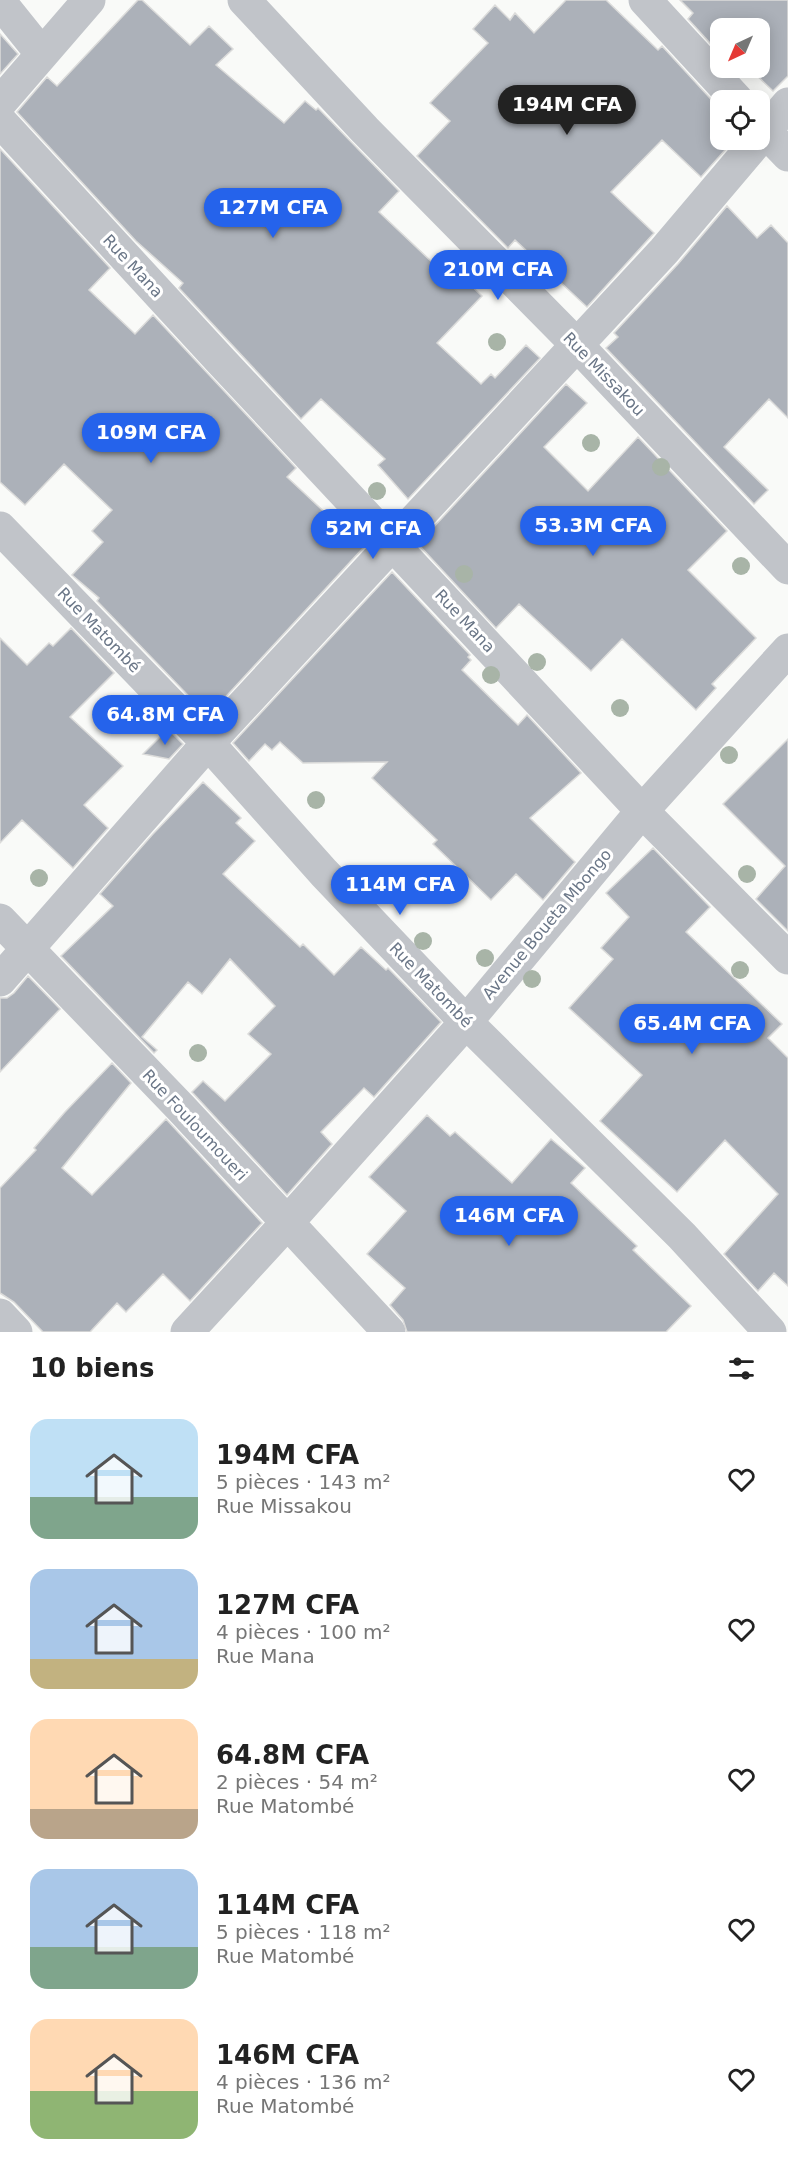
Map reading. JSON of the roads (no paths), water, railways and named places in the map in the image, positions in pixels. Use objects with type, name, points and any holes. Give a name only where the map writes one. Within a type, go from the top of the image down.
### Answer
[{"type":"street","points":[[0,103],[89,0]]},
{"type":"street","name":"Rue Missakou","points":[[244,0],[365,130],[577,345],[788,568]]},
{"type":"street","points":[[645,0],[728,90]]},
{"type":"street","points":[[0,2],[41,53]]},
{"type":"street","points":[[770,123],[788,104]]},
{"type":"street","name":"Rue Mana","points":[[0,121],[642,811],[788,958]]},
{"type":"street","points":[[770,141],[788,155]]},
{"type":"street","points":[[0,980],[208,743],[664,251],[746,150]]},
{"type":"street","name":"Rue Matombé","points":[[0,528],[208,743],[324,873],[466,1022],[682,1236],[770,1332]]},
{"type":"street","name":"Avenue Boueta Mbongo","points":[[186,1332],[286,1224],[466,1022],[642,811],[788,650]]},
{"type":"street","name":"Rue Fouloumoueri","points":[[0,920],[181,1108],[286,1224],[389,1332]]},
{"type":"street","points":[[0,1315],[16,1332]]}]
